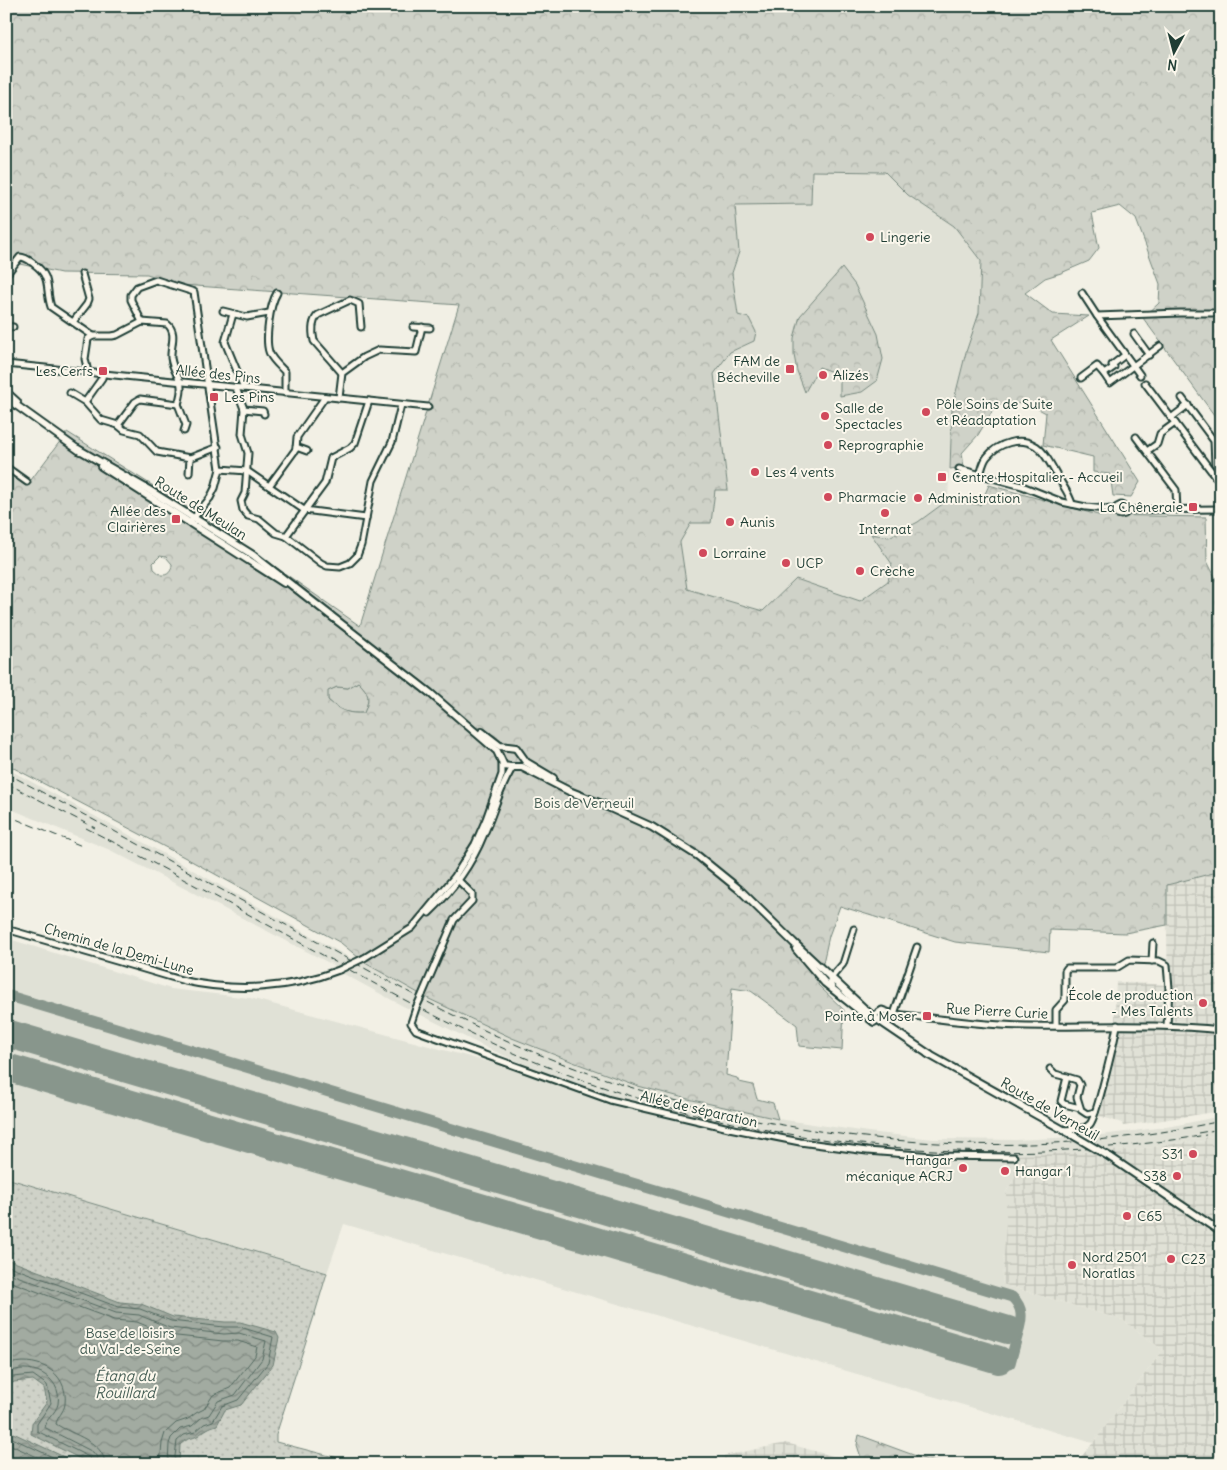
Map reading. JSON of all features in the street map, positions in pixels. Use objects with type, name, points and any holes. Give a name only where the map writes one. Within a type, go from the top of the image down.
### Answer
[{"type":"main road","name":"Route de Meulan","points":[[6,392],[38,421]]},
{"type":"main road","name":"Route de Meulan","points":[[6,398],[127,484],[253,556],[497,744],[508,747]]},
{"type":"main road","name":"Route de Meulan","points":[[430,693],[493,747],[498,752],[501,760]]},
{"type":"main road","points":[[508,747],[516,748],[520,755],[520,761],[514,767],[508,767],[501,760],[502,750],[508,747]]},
{"type":"main road","name":"Route de Verneuil","points":[[520,755],[523,760],[532,766],[604,805]]},
{"type":"main road","name":"Route de Verneuil","points":[[514,767],[525,768],[568,791],[652,827],[698,856],[740,890],[873,1019],[930,1054],[1110,1157],[1221,1232]]},
{"type":"main road","name":"Route de Verneuil","points":[[794,943],[800,955],[832,989],[905,1042],[930,1054]]},
{"type":"main road","name":"Route de Verneuil","points":[[1156,1188],[1221,1236]]},
{"type":"street","points":[[6,275],[20,257],[25,257],[46,274],[51,307],[93,336]]},
{"type":"street","points":[[73,322],[89,299],[82,274]]},
{"type":"street","points":[[142,322],[131,300],[131,295],[137,287],[156,280],[194,292],[220,469],[215,488],[194,522]]},
{"type":"street","points":[[277,293],[269,313],[269,348],[270,354],[285,372],[285,392]]},
{"type":"street","points":[[1082,293],[1140,375]]},
{"type":"street","points":[[342,373],[314,340],[312,335],[314,319],[318,314],[350,300],[359,304],[361,327]]},
{"type":"street","points":[[223,311],[247,317],[269,313]]},
{"type":"street","points":[[1097,316],[1221,313]]},
{"type":"street","points":[[233,314],[225,342],[244,388]]},
{"type":"street","points":[[88,372],[86,351],[88,339],[93,336],[118,335],[142,322],[167,324],[173,336],[171,358],[182,382],[178,404],[186,425],[184,431]]},
{"type":"street","points":[[6,326],[13,327]]},
{"type":"street","points":[[413,327],[430,328]]},
{"type":"street","points":[[339,398],[342,373],[364,357],[379,350],[416,352],[422,327]]},
{"type":"street","points":[[1134,334],[1149,355]]},
{"type":"street","points":[[1081,378],[1098,366],[1110,383],[1160,346]]},
{"type":"street","points":[[1104,374],[1114,367],[1112,365],[1125,355]]},
{"type":"street","name":"Allée des Pins","points":[[6,364],[428,407]]},
{"type":"street","points":[[85,402],[103,374]]},
{"type":"street","points":[[1145,383],[1221,484]]},
{"type":"street","points":[[236,388],[244,409],[242,434],[248,453],[245,493],[242,501],[243,510],[248,516],[259,519],[276,533],[286,536],[321,563],[328,566],[340,567],[350,563],[357,556],[361,545],[373,481],[392,442],[401,405]]},
{"type":"street","points":[[70,393],[85,402],[100,420],[118,425],[124,430],[140,434],[157,452],[190,458],[218,447]]},
{"type":"street","points":[[269,486],[296,447],[297,437],[325,397]]},
{"type":"street","points":[[1182,398],[1214,441],[1215,464]]},
{"type":"street","points":[[118,425],[135,402],[140,400],[178,404]]},
{"type":"street","points":[[286,536],[325,483],[331,458],[350,448],[358,438],[370,401]]},
{"type":"street","points":[[1147,451],[1157,444],[1160,434],[1188,405]]},
{"type":"street","points":[[244,409],[263,411],[264,414]]},
{"type":"street","points":[[1136,437],[1176,490],[1177,510]]},
{"type":"street","points":[[980,475],[984,461],[997,448],[1009,443],[1029,443],[1043,452],[1072,504]]},
{"type":"street","points":[[296,447],[307,451]]},
{"type":"street","points":[[189,473],[190,458]]},
{"type":"street","points":[[1208,468],[1221,461]]},
{"type":"street","points":[[6,467],[27,482]]},
{"type":"street","points":[[220,469],[247,471],[304,510],[366,518]]},
{"type":"street","points":[[959,472],[980,475],[1022,486],[1072,504],[1116,510],[1117,506],[1121,505],[1125,506],[1126,510],[1221,509]]},
{"type":"street","points":[[456,878],[475,844],[486,819],[502,774],[501,760]]},
{"type":"street","points":[[456,878],[474,856],[505,780],[514,767]]},
{"type":"street","name":"Chemin de la Demi-Lune","points":[[6,929],[186,981],[255,987],[286,984],[310,980],[339,970],[364,958],[412,928],[434,908],[456,878]]},
{"type":"street","name":"Allée de séparation","points":[[456,878],[472,894],[472,901],[454,920],[416,1008],[411,1023],[416,1030],[610,1100],[662,1114],[800,1142],[857,1149],[933,1156],[1014,1157]]},
{"type":"street","points":[[832,989],[830,978],[843,964],[854,929]]},
{"type":"street","points":[[1152,943],[1152,960]]},
{"type":"street","points":[[889,1028],[888,1019],[894,1014],[916,948]]},
{"type":"street","points":[[1056,1026],[1056,1011],[1064,1000],[1067,968],[1116,968],[1129,960],[1161,961],[1167,966],[1169,988],[1167,1026]]},
{"type":"street","name":"Rue Pierre Curie","points":[[873,1019],[894,1014],[979,1024],[1167,1026],[1221,1030]]},
{"type":"street","points":[[1063,1130],[1080,1129],[1091,1123],[1117,1025]]},
{"type":"street","points":[[1050,1069],[1055,1074],[1077,1080],[1080,1085],[1077,1097],[1082,1112],[1087,1114],[1095,1112]]},
{"type":"street","points":[[1067,1077],[1061,1101],[1064,1104],[1080,1108]]},
{"type":"shaded area","points":[[812,171],[885,172],[908,195],[954,226],[981,261],[979,313],[966,352],[952,408],[948,500],[918,522],[888,537],[871,535],[892,564],[888,581],[860,601],[797,579],[763,611],[686,589],[680,542],[715,490],[728,489],[714,374],[730,352],[754,341],[749,319],[738,315],[732,273],[739,252],[735,205],[811,204]]},
{"type":"shaded area","points":[[6,768],[354,960],[337,967],[110,850],[6,807]]},
{"type":"shaded area","points":[[1221,871],[1221,1027],[1179,1021],[1115,1022],[1116,982],[1168,985],[1166,885]]},
{"type":"shaded area","points":[[6,938],[171,989],[250,998],[511,1068],[643,1112],[772,1139],[827,1148],[933,1154],[867,1149],[800,1140],[697,1119],[611,1096],[562,1080],[489,1049],[342,973],[365,963],[427,998],[512,1038],[573,1062],[638,1086],[778,1119],[933,1139],[1016,1140],[1093,1136],[1173,1126],[1221,1116],[1221,1135],[1205,1137],[1205,1141],[1131,1150],[1016,1156],[1015,1177],[1006,1192],[1002,1284],[1123,1320],[1163,1350],[1093,1443],[344,1224],[327,1273],[6,1178]]},
{"type":"shaded area","points":[[1124,1028],[1190,1030],[1221,1034],[1221,1111],[1123,1126],[1122,1123],[1099,1116],[1118,1034]]},
{"type":"shaded area","points":[[1221,1135],[1221,1464],[1075,1464],[1163,1350],[1123,1320],[1002,1284],[1006,1192],[1015,1177],[1016,1155],[1131,1150],[1205,1141],[1205,1137]]},
{"type":"shaded area","points":[[786,1443],[850,1461],[851,1464],[686,1464]]},
{"type":"green space","name":"Bois de Verneuil","points":[[6,6],[1221,6],[1221,417],[1217,419],[1143,318],[1159,303],[1160,284],[1136,219],[1120,206],[1092,213],[1099,248],[1089,261],[1045,278],[1025,293],[1053,314],[1089,316],[1051,340],[1140,482],[1131,497],[1113,496],[1110,474],[1093,472],[1093,457],[1043,445],[1046,413],[1027,403],[996,405],[978,435],[962,453],[964,467],[950,469],[952,408],[966,352],[979,313],[981,261],[954,226],[908,195],[885,172],[812,171],[811,204],[735,205],[739,252],[732,273],[738,315],[749,318],[756,332],[754,341],[730,352],[714,374],[728,490],[715,490],[711,523],[691,523],[680,542],[687,589],[763,611],[796,579],[860,601],[888,581],[892,564],[871,534],[889,537],[918,522],[948,500],[980,505],[989,485],[1098,515],[1206,517],[1207,561],[1221,589],[1221,871],[1167,885],[1167,925],[1125,933],[1050,930],[1049,952],[955,942],[840,906],[829,936],[818,985],[844,1010],[842,1050],[799,1046],[797,1025],[751,991],[732,988],[726,1075],[737,1078],[739,1082],[753,1085],[757,1099],[773,1103],[778,1119],[638,1086],[512,1038],[427,998],[365,963],[341,943],[184,857],[6,764],[6,469],[28,484],[67,432],[214,524],[360,626],[459,305],[182,285],[147,274],[61,273],[6,261]],"holes":[[[160,556],[166,557],[172,564],[170,571],[166,575],[161,575],[154,569],[153,563]],[[358,682],[368,696],[364,713],[344,711],[328,700],[328,691],[337,687],[348,688]]]},
{"type":"green space","points":[[842,268],[855,285],[878,334],[883,359],[877,381],[862,392],[840,396],[840,375],[819,367],[805,392],[797,371],[794,355],[794,338],[800,316]]},
{"type":"green space","points":[[358,682],[368,696],[364,713],[344,711],[328,700],[327,691],[337,687],[348,688]]},
{"type":"green space","name":"Base de loisirs du Val-de-Seine","points":[[6,1178],[327,1273],[276,1435],[276,1442],[361,1464],[6,1464]]},
{"type":"green space","points":[[859,1435],[927,1460],[947,1464],[863,1464],[857,1445]]},
{"type":"water","name":"Étang du Rouillard","points":[[6,1259],[120,1302],[141,1304],[173,1317],[240,1322],[276,1332],[279,1338],[273,1365],[241,1405],[225,1410],[217,1425],[180,1445],[179,1464],[91,1464],[31,1434],[32,1423],[47,1402],[44,1388],[33,1380],[14,1382],[6,1387]]},
{"type":"water","points":[[9,1431],[79,1464],[6,1464],[6,1433]]},
{"type":"taxiway","points":[[6,995],[1012,1297],[1019,1305],[1021,1318],[1018,1333],[1008,1330]]},
{"type":"taxiway","points":[[999,1360],[1010,1363],[1018,1333]]},
{"type":"runway","points":[[6,1033],[1008,1330]]},
{"type":"runway","points":[[6,1067],[999,1360]]},
{"type":"railway","points":[[6,773],[393,984],[450,1013],[507,1041],[617,1083],[701,1107],[787,1126],[874,1138],[961,1144],[1049,1143],[1135,1136],[1221,1121]]},
{"type":"railway","points":[[6,783],[95,828]]},
{"type":"railway","points":[[6,815],[82,846]]},
{"type":"railway","points":[[86,828],[208,892],[391,993],[476,1036],[582,1080],[669,1107],[757,1128],[846,1142],[935,1150],[1026,1151],[1116,1146],[1206,1135]]},
{"type":"railway","points":[[1198,1133],[1221,1129]]},
{"type":"place","name":"Lingerie","points":[[870,237]]},
{"type":"place","name":"FAM de Bécheville","points":[[790,369]]},
{"type":"place","name":"Les Cerfs","points":[[103,371]]},
{"type":"place","name":"Alizés","points":[[823,375]]},
{"type":"place","name":"Les Pins","points":[[214,397]]},
{"type":"place","name":"Pôle Soins de Suite et Réadaptation","points":[[926,412]]},
{"type":"place","name":"Salle de Spectacles","points":[[825,416]]},
{"type":"place","name":"Reprographie","points":[[828,445]]},
{"type":"place","name":"Les 4 vents","points":[[755,472]]},
{"type":"place","name":"Centre Hospitalier - Accueil","points":[[942,477]]},
{"type":"place","name":"Pharmacie","points":[[828,497]]},
{"type":"place","name":"Administration","points":[[918,498]]},
{"type":"place","name":"La Chêneraie","points":[[1193,507]]},
{"type":"place","name":"Internat","points":[[885,513]]},
{"type":"place","name":"Allée des Clairières","points":[[176,519]]},
{"type":"place","name":"Aunis","points":[[730,522]]},
{"type":"place","name":"Lorraine","points":[[703,553]]},
{"type":"place","name":"UCP","points":[[786,563]]},
{"type":"place","name":"Crèche","points":[[860,571]]},
{"type":"place","name":"École de production - Mes Talents","points":[[1203,1003]]},
{"type":"place","name":"Pointe à Moser","points":[[927,1016]]},
{"type":"place","name":"S31","points":[[1193,1154]]},
{"type":"place","name":"Hangar mécanique ACRJ","points":[[963,1168]]},
{"type":"place","name":"Hangar 1","points":[[1005,1171]]},
{"type":"place","name":"S38","points":[[1177,1176]]},
{"type":"place","name":"C65","points":[[1127,1216]]},
{"type":"place","name":"C23","points":[[1171,1259]]},
{"type":"place","name":"Nord 2501 Noratlas","points":[[1072,1265]]}]
